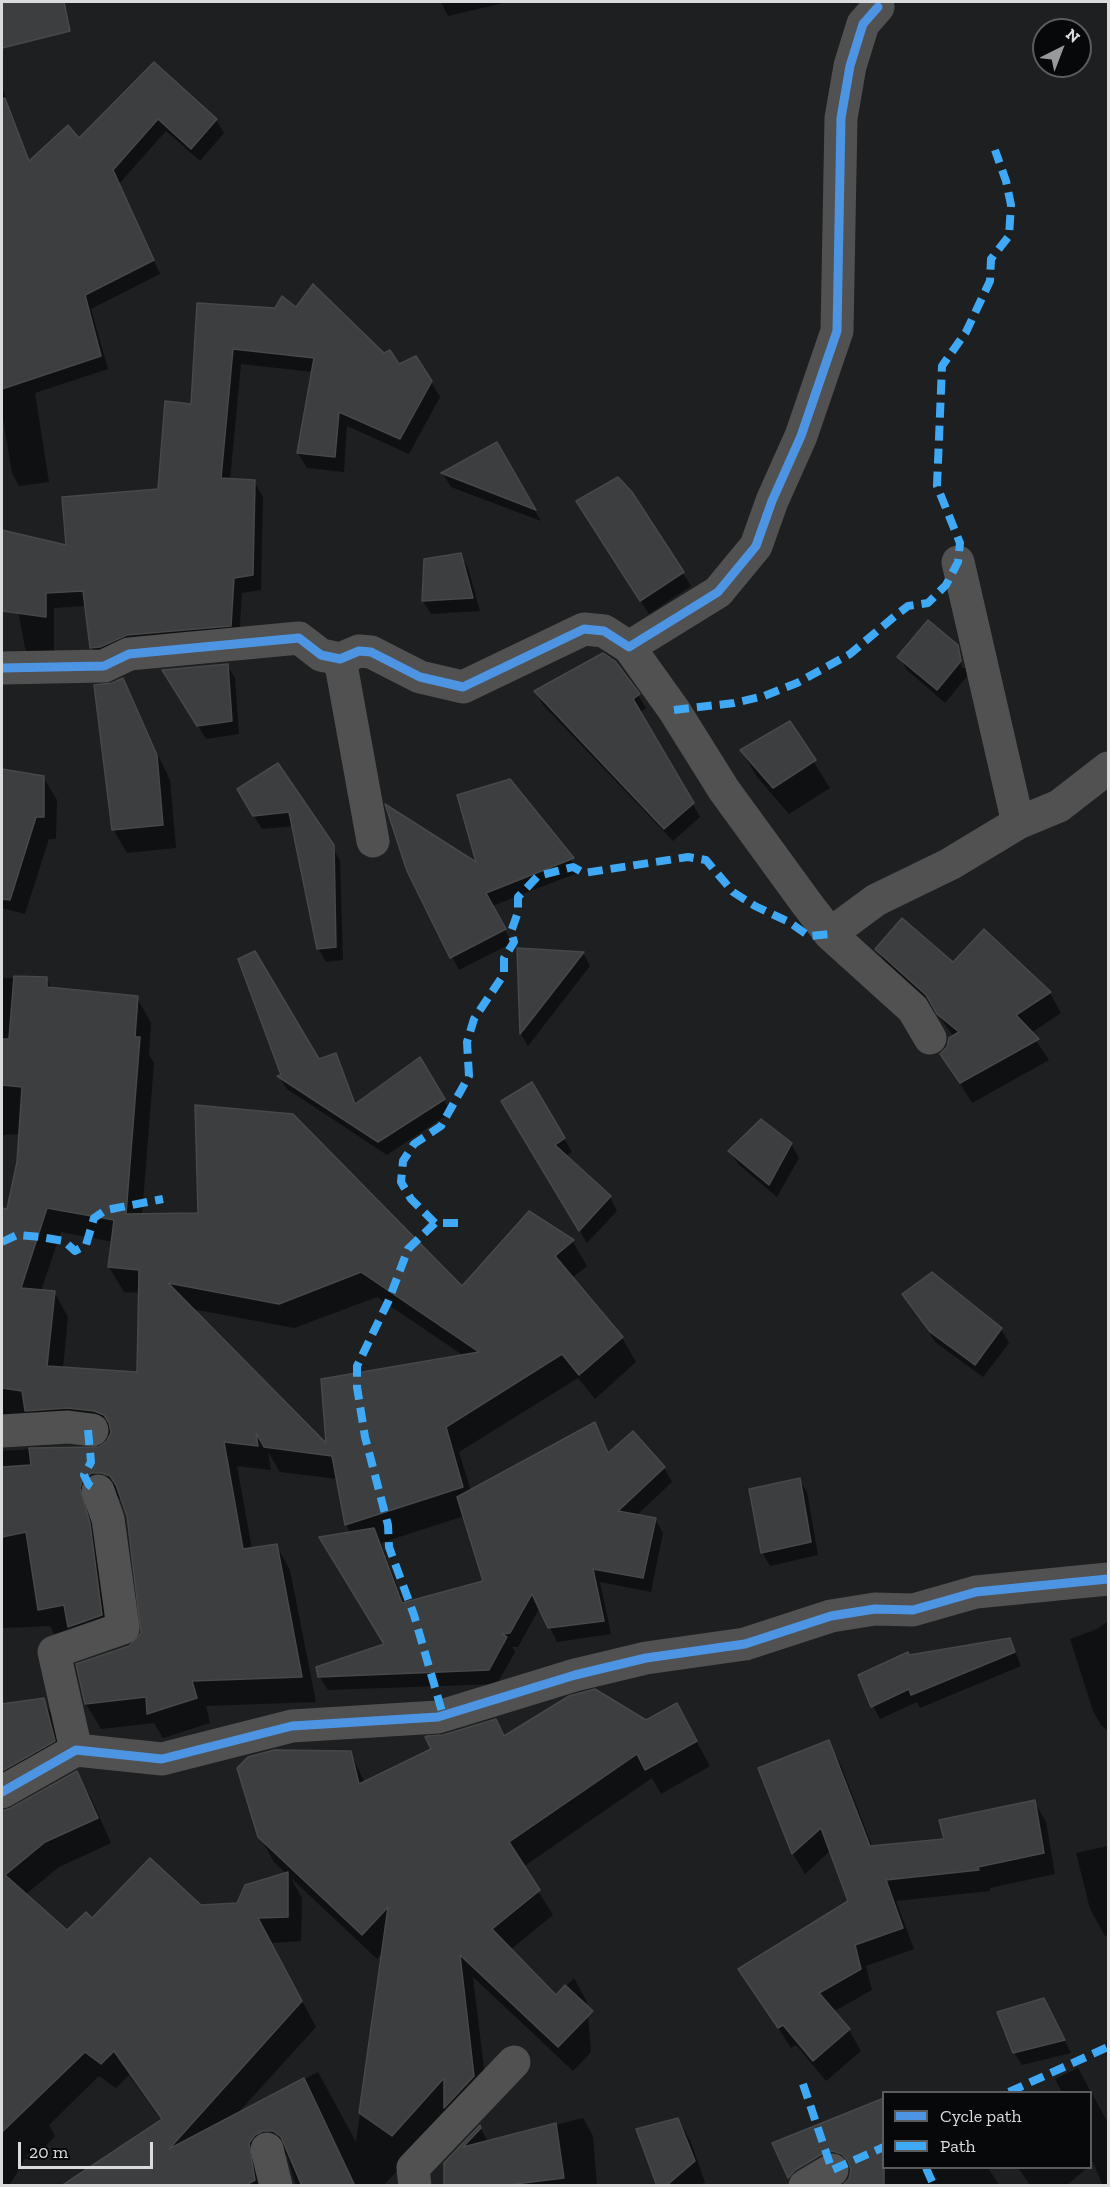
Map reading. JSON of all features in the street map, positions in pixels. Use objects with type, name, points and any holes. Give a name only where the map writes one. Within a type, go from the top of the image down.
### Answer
[{"type":"street","points":[[629,647],[718,592],[756,546],[772,501],[801,436],[837,331],[841,118],[850,66],[863,24],[878,7]]},
{"type":"street","points":[[958,562],[1018,823]]},
{"type":"street","points":[[2,668],[104,666],[129,654],[299,638],[321,655],[340,659],[359,651],[371,652],[420,677],[463,687],[584,629],[604,631],[629,647],[674,710],[724,790],[830,934],[913,1010],[930,1038]]},
{"type":"street","points":[[340,659],[373,842]]},
{"type":"street","points":[[830,934],[876,900],[950,864],[1018,823],[1059,806],[1108,768]]},
{"type":"street","points":[[2,1431],[68,1428],[92,1430]]},
{"type":"street","points":[[76,1750],[54,1652],[123,1628],[108,1520],[98,1491]]},
{"type":"street","points":[[2,1792],[76,1750],[162,1759],[292,1726],[438,1717],[575,1675],[646,1658],[745,1644],[831,1616],[875,1609],[913,1610],[976,1592],[1108,1579]]},
{"type":"street","points":[[415,2186],[413,2168],[514,2062]]},
{"type":"street","points":[[267,2149],[276,2186]]},
{"type":"building","points":[[2,2],[64,2],[70,31],[2,48]]},
{"type":"building","points":[[154,62],[217,119],[191,149],[158,119],[113,170],[154,260],[85,295],[101,356],[2,389],[2,99],[5,98],[29,161],[68,125],[79,138]]},
{"type":"building","points":[[313,284],[384,353],[390,350],[399,364],[416,356],[432,381],[400,439],[339,412],[335,457],[297,453],[314,358],[233,349],[221,478],[255,480],[253,575],[234,578],[231,626],[127,635],[100,647],[90,648],[83,591],[46,593],[46,617],[2,611],[2,530],[66,545],[62,497],[158,489],[165,401],[191,404],[197,303],[275,308],[282,296],[296,307]]},
{"type":"building","points":[[497,442],[536,510],[441,473]]},
{"type":"building","points":[[618,477],[632,492],[684,572],[640,601],[576,501]]},
{"type":"building","points":[[461,553],[473,598],[422,601],[424,559]]},
{"type":"building","points":[[928,620],[958,645],[961,661],[937,690],[897,657]]},
{"type":"building","points":[[603,653],[615,661],[640,694],[633,699],[694,803],[664,829],[534,691]]},
{"type":"building","points":[[228,664],[232,721],[197,726],[162,670]]},
{"type":"building","points":[[123,678],[157,755],[163,825],[112,830],[94,685],[112,683]]},
{"type":"building","points":[[790,721],[816,760],[773,788],[740,750]]},
{"type":"building","points":[[278,763],[334,845],[336,947],[317,949],[289,812],[253,816],[237,789]]},
{"type":"building","points":[[2,769],[44,776],[44,817],[36,817],[10,900],[2,899]]},
{"type":"building","points":[[510,779],[574,858],[486,893],[506,929],[450,958],[407,871],[385,804],[476,862],[457,795]]},
{"type":"building","points":[[902,918],[953,962],[984,929],[1051,992],[1016,1015],[1039,1039],[960,1083],[940,1054],[947,1047],[949,1038],[959,1032],[937,1014],[926,995],[875,949]]},
{"type":"building","points":[[517,948],[584,952],[520,1034]]},
{"type":"building","points":[[255,951],[319,1059],[336,1053],[355,1104],[420,1057],[445,1099],[378,1142],[277,1076],[281,1075],[238,959]]},
{"type":"building","points":[[14,976],[47,977],[47,987],[138,996],[135,1037],[140,1037],[126,1214],[198,1213],[195,1105],[293,1114],[462,1286],[529,1211],[574,1240],[555,1256],[623,1337],[579,1375],[562,1354],[446,1427],[463,1487],[345,1525],[332,1456],[264,1447],[256,1433],[258,1446],[224,1442],[243,1549],[277,1544],[302,1677],[192,1681],[197,1698],[147,1714],[146,1697],[85,1704],[76,1664],[129,1646],[141,1633],[127,1516],[116,1485],[110,1476],[92,1473],[83,1479],[80,1488],[90,1523],[102,1615],[68,1627],[64,1605],[38,1610],[26,1532],[2,1537],[2,1467],[31,1465],[29,1448],[99,1447],[107,1441],[111,1432],[104,1415],[94,1411],[67,1408],[25,1411],[22,1391],[2,1388],[2,1208],[7,1209],[17,1162],[22,1087],[2,1085],[2,1039],[9,1039]],"holes":[[[47,1208],[114,1220],[108,1267],[139,1270],[137,1372],[47,1366],[55,1291],[21,1288]],[[361,1272],[479,1352],[321,1379],[326,1443],[168,1283],[279,1304]]]},
{"type":"building","points":[[532,1082],[565,1138],[555,1145],[611,1196],[579,1231],[501,1101]]},
{"type":"building","points":[[761,1119],[792,1143],[769,1185],[728,1151]]},
{"type":"building","points":[[932,1272],[1002,1328],[975,1365],[930,1332],[902,1294]]},
{"type":"building","points":[[595,1422],[608,1453],[633,1431],[665,1467],[618,1511],[656,1518],[643,1578],[593,1569],[604,1621],[548,1628],[532,1594],[510,1633],[502,1634],[507,1637],[489,1670],[318,1677],[316,1667],[384,1644],[319,1537],[374,1528],[402,1603],[483,1581],[457,1497]]},
{"type":"building","points":[[800,1478],[811,1542],[761,1553],[749,1489]]},
{"type":"building","points":[[1010,1638],[1015,1652],[911,1695],[909,1689],[871,1707],[858,1675],[908,1652],[909,1655]]},
{"type":"building","points":[[595,1689],[646,1720],[677,1703],[697,1741],[645,1770],[637,1754],[509,1842],[540,1890],[492,1929],[556,1995],[565,1985],[593,2011],[558,2047],[460,1955],[474,2076],[444,2108],[444,2078],[392,2136],[359,2113],[388,1907],[362,1935],[258,1837],[237,1768],[248,1757],[274,1750],[351,1751],[359,1784],[431,1749],[425,1737],[427,1736],[443,1735],[496,1719],[504,1736],[569,1696]]},
{"type":"building","points":[[44,1698],[55,1741],[2,1771],[2,1704]]},
{"type":"building","points":[[829,1740],[870,1846],[944,1839],[939,1820],[1035,1800],[1044,1853],[978,1867],[979,1870],[886,1880],[903,1928],[855,1945],[861,1969],[819,1993],[850,2029],[813,2061],[783,2025],[778,2028],[738,1969],[848,1901],[821,1828],[792,1854],[758,1768]]},
{"type":"building","points":[[77,1771],[98,1818],[45,1842],[5,1875],[67,1930],[86,1912],[92,1918],[150,1858],[201,1905],[237,1903],[245,1885],[288,1872],[288,1917],[258,1918],[302,2001],[169,2149],[304,2078],[355,2186],[302,2186],[281,2137],[273,2131],[263,2131],[255,2135],[249,2143],[255,2180],[244,2186],[61,2186],[162,2119],[114,2051],[101,2064],[85,2052],[2,2132],[2,1811]]},
{"type":"building","points":[[1044,1998],[1065,2040],[1013,2053],[997,2012]]},
{"type":"building","points":[[882,2099],[884,2186],[842,2186],[849,2179],[851,2170],[842,2154],[832,2151],[822,2154],[795,2170],[788,2178],[772,2143]]},
{"type":"building","points":[[678,2118],[695,2161],[666,2186],[657,2186],[636,2129]]},
{"type":"building","points":[[556,2123],[564,2178],[499,2186],[444,2186],[444,2163],[480,2125],[481,2128],[463,2147]]},
{"type":"marked path","points":[[674,710],[734,703],[764,696],[797,683],[850,654],[908,606],[928,603],[946,585],[958,562],[960,543],[937,486],[942,366],[966,332],[990,281],[991,259],[1009,236],[1011,205],[1006,181],[995,150]]},
{"type":"marked path","points":[[458,1223],[435,1223],[411,1199],[401,1182],[403,1161],[414,1144],[441,1126],[469,1076],[467,1042],[474,1019],[504,974],[504,958],[514,942],[511,932],[518,912],[518,897],[538,876],[573,867],[584,873],[688,857],[706,860],[733,892],[755,906],[789,922],[809,936],[830,934]]},
{"type":"marked path","points":[[2,1242],[17,1235],[40,1237],[64,1241],[75,1251],[86,1245],[94,1218],[106,1210],[163,1199]]},
{"type":"marked path","points":[[435,1223],[408,1249],[388,1302],[357,1366],[357,1387],[365,1437],[388,1525],[389,1547],[414,1615],[443,1715]]},
{"type":"marked path","points":[[88,1430],[91,1462],[84,1475],[89,1485],[98,1491]]},
{"type":"marked path","points":[[1011,2091],[1108,2047]]},
{"type":"marked path","points":[[803,2084],[832,2170],[882,2148]]},
{"type":"marked path","points":[[926,2169],[934,2186]]},
{"type":"cycle path","points":[[2,668],[104,666],[129,654],[299,638],[321,655],[340,659],[359,651],[371,652],[420,677],[463,687],[584,629],[604,631],[629,647],[718,592],[756,546],[772,501],[801,436],[837,331],[841,118],[850,66],[863,24],[878,7]]},
{"type":"cycle path","points":[[2,1792],[76,1750],[162,1759],[292,1726],[438,1717],[575,1675],[646,1658],[745,1644],[831,1616],[875,1609],[913,1610],[976,1592],[1108,1579]]}]
